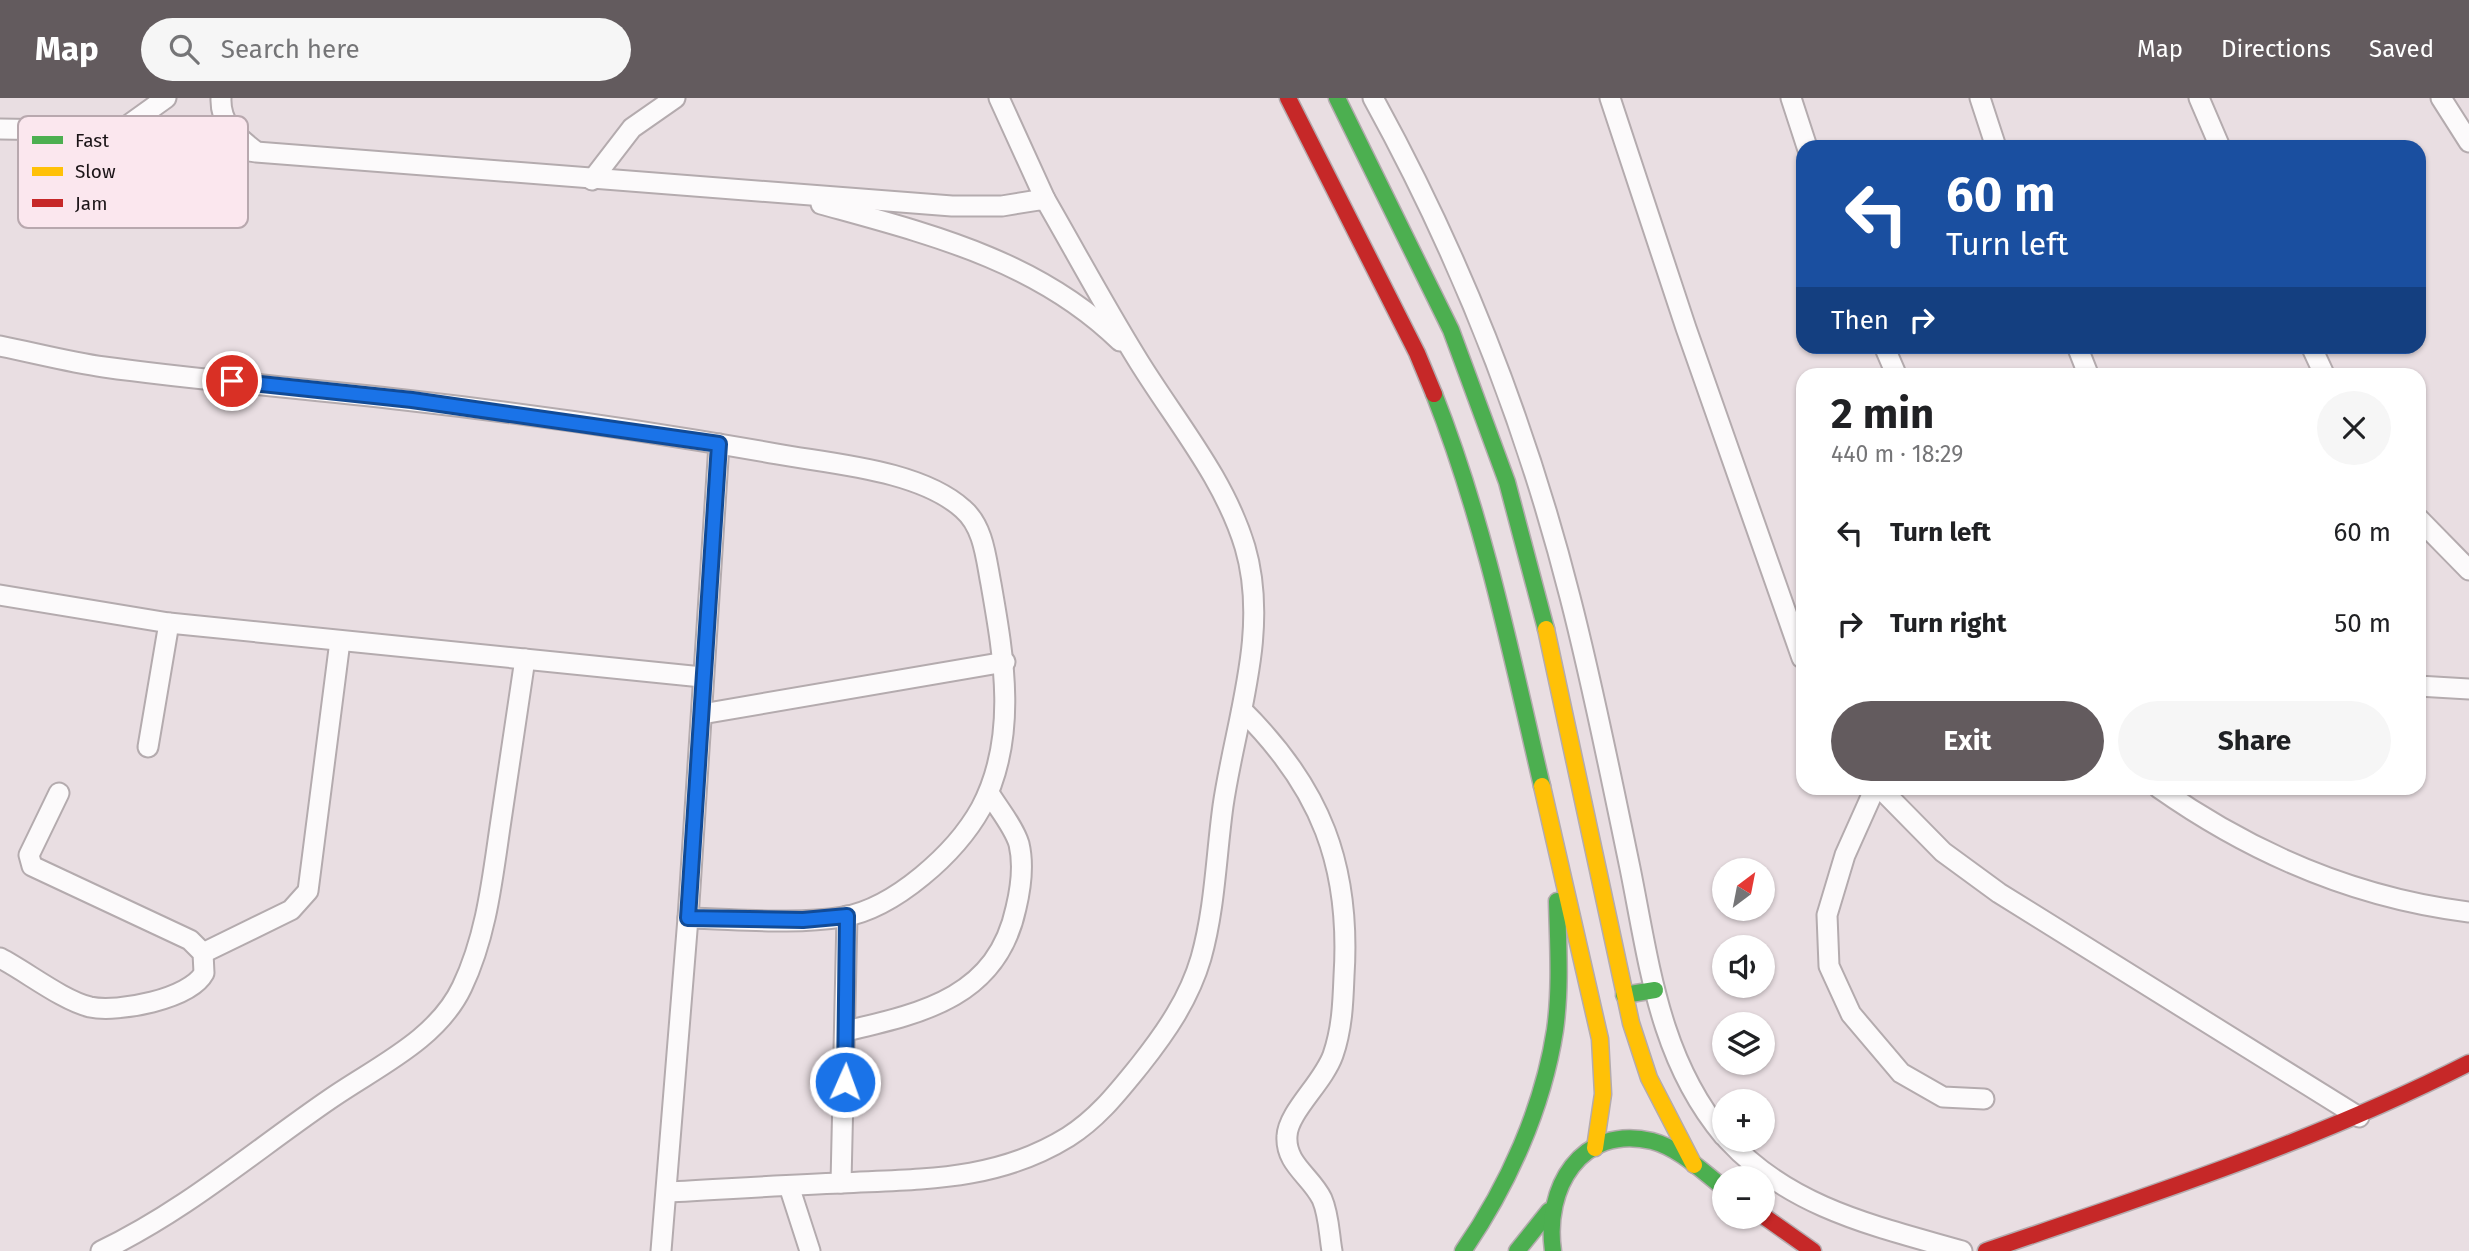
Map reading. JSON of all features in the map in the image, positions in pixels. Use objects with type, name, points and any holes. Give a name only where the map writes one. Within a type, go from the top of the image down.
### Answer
[{"type":"street","points":[[141,116],[166,98]]},
{"type":"street","points":[[221,98],[223,116]]},
{"type":"street","points":[[592,180],[632,128],[675,98]]},
{"type":"street","points":[[667,1192],[975,1175],[1009,1165],[1068,1137],[1109,1104],[1159,1043],[1184,1002],[1200,961],[1211,916],[1224,804],[1251,648],[1254,594],[1245,548],[1226,502],[1205,464],[1136,358],[1045,199],[999,98]]},
{"type":"street","points":[[1288,98],[1417,353],[1460,460],[1490,562],[1600,1039],[1603,1095],[1601,1127],[1595,1148]]},
{"type":"street","points":[[1337,98],[1441,307],[1470,377],[1507,482],[1539,597],[1624,995],[1649,1078],[1694,1165]]},
{"type":"street","points":[[1373,98],[1416,182],[1468,298],[1504,386],[1539,489],[1588,667],[1655,990],[1676,1061],[1697,1100],[1712,1120]]},
{"type":"street","points":[[1610,98],[1686,328],[1796,641]]},
{"type":"street","points":[[1791,98],[1805,140]]},
{"type":"street","points":[[1980,98],[1994,140]]},
{"type":"street","points":[[2199,98],[2217,140]]},
{"type":"street","points":[[2441,98],[2469,142]]},
{"type":"street","points":[[0,129],[18,129]]},
{"type":"street","points":[[248,145],[256,152]]},
{"type":"street","points":[[248,151],[592,180],[952,206],[1002,206],[1045,199]]},
{"type":"street","points":[[786,194],[951,240],[1011,265],[1082,309],[1136,358]]},
{"type":"street","points":[[0,346],[103,367],[412,400],[719,444],[885,474],[934,491],[965,510],[982,538],[1005,662],[1005,708],[998,758],[989,793],[970,828],[932,868],[892,896],[847,916],[803,920],[688,918]]},
{"type":"street","points":[[661,1251],[688,918],[719,444]]},
{"type":"street","points":[[2426,526],[2469,570]]},
{"type":"street","points":[[0,595],[169,623],[702,677]]},
{"type":"street","points":[[148,747],[169,623]]},
{"type":"street","points":[[203,953],[291,910],[308,891],[340,640]]},
{"type":"street","points":[[101,1251],[124,1245],[228,1176],[329,1099],[402,1052],[438,1021],[461,990],[478,951],[491,889],[525,659]]},
{"type":"street","points":[[702,714],[1005,662]]},
{"type":"street","points":[[2426,687],[2469,689]]},
{"type":"street","points":[[1242,709],[1277,746],[1307,791],[1330,844],[1344,899],[1347,928],[1338,1042],[1323,1077],[1293,1115],[1287,1135],[1293,1163],[1321,1199],[1332,1251]]},
{"type":"street","points":[[0,958],[90,1007],[105,1008],[156,1002],[192,987],[204,973],[203,953],[190,940],[32,866],[29,855],[60,793]]},
{"type":"street","points":[[846,1031],[918,1014],[948,1001],[982,975],[1001,952],[1013,925],[1021,888],[1021,864],[1018,842],[989,793]]},
{"type":"street","points":[[1874,795],[1845,855],[1828,915],[1829,966],[1851,1014],[1901,1073],[1943,1097],[1984,1100]]},
{"type":"street","points":[[1884,795],[1944,852],[1999,892],[2358,1117]]},
{"type":"street","points":[[2169,795],[2211,824],[2278,859],[2337,883],[2417,905],[2469,912]]},
{"type":"street","points":[[1463,1251],[1499,1195],[1540,1089],[1551,1052],[1558,1007],[1557,845]]},
{"type":"street","points":[[841,1183],[847,916]]},
{"type":"street","points":[[1624,995],[1655,990]]},
{"type":"street","points":[[1986,1251],[2297,1144],[2402,1099],[2469,1063]]},
{"type":"street","points":[[1517,1251],[1549,1211],[1557,1187],[1568,1170],[1595,1148],[1622,1139],[1652,1141],[1712,1179]]},
{"type":"street","points":[[1741,1152],[1766,1175],[1817,1206],[1850,1219],[1962,1251]]},
{"type":"street","points":[[789,1186],[810,1251]]},
{"type":"street","points":[[1549,1211],[1553,1251]]},
{"type":"street","points":[[1775,1224],[1813,1251]]},
{"type":"traffic: fast","points":[[1337,98],[1451,330],[1507,482],[1546,629]]},
{"type":"traffic: fast","points":[[1434,394],[1468,490],[1482,539],[1542,786]]},
{"type":"traffic: fast","points":[[1463,1251],[1509,1173],[1542,1088],[1557,1014],[1557,901]]},
{"type":"traffic: fast","points":[[1624,995],[1655,990]]},
{"type":"traffic: fast","points":[[1553,1251],[1552,1228],[1561,1184],[1572,1166],[1587,1152],[1605,1142],[1627,1138],[1662,1144],[1712,1178]]},
{"type":"traffic: fast","points":[[1517,1251],[1549,1211]]},
{"type":"traffic: slow","points":[[1546,629],[1631,1023],[1649,1078],[1694,1165]]},
{"type":"traffic: slow","points":[[1542,786],[1600,1039],[1603,1094],[1595,1148]]},
{"type":"traffic: jam","points":[[1288,98],[1417,353],[1434,394]]},
{"type":"traffic: jam","points":[[1986,1251],[2231,1166],[2351,1118],[2469,1063]]},
{"type":"traffic: jam","points":[[1775,1224],[1813,1251]]},
{"type":"route","points":[[232,381],[412,400],[719,444],[688,918],[803,920],[847,916],[845,1082]]}]
